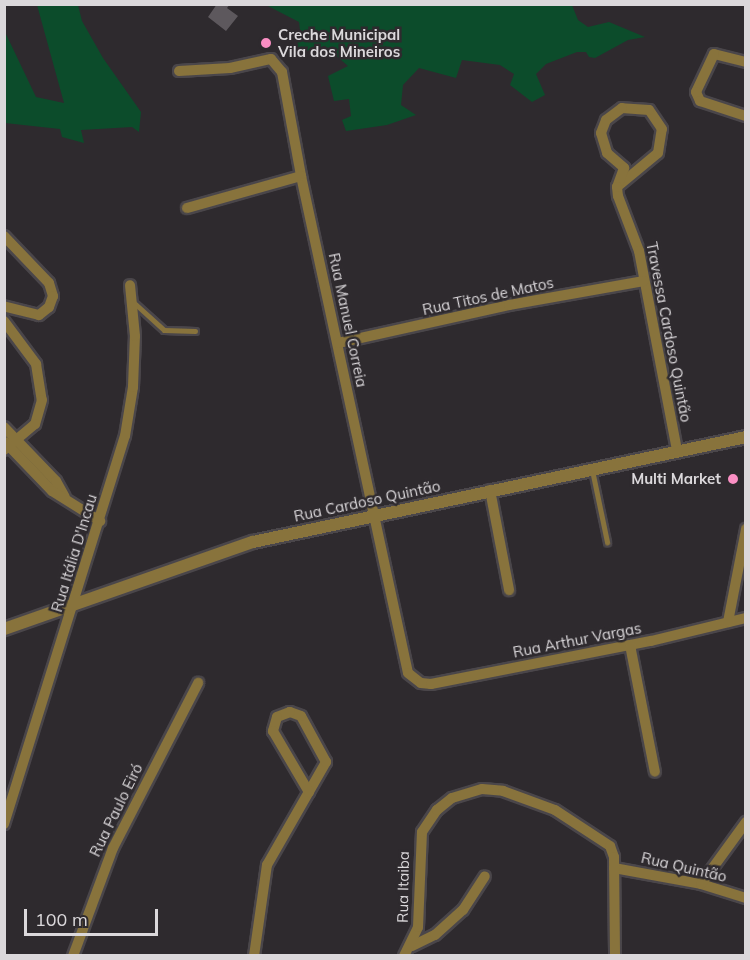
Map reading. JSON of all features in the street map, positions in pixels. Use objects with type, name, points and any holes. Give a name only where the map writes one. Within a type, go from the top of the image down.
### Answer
[{"type":"street","points":[[746,62],[714,54],[696,92],[700,101],[746,116]]},
{"type":"street","name":"Rua Manuel Correia","points":[[179,71],[275,61],[282,72],[301,176],[404,664],[415,679]]},
{"type":"street","name":"Travessa Cardoso Quintão","points":[[617,187],[658,153],[662,129],[648,110],[622,108],[606,120],[603,143],[624,168],[617,187],[639,250],[677,450]]},
{"type":"street","points":[[187,208],[301,176]]},
{"type":"street","points":[[4,236],[49,283],[53,296],[49,307],[39,315],[4,306]]},
{"type":"street","name":"Rua Titos de Matos","points":[[338,343],[509,305],[644,281]]},
{"type":"street","name":"Rua Itália D'Incau","points":[[4,824],[75,604],[125,436],[133,387],[130,285]]},
{"type":"street","points":[[4,321],[28,349],[42,381],[40,414],[8,444]]},
{"type":"street","points":[[4,427],[8,444],[52,491],[100,520]]},
{"type":"street","name":"Rua Cardoso Quintão","points":[[4,629],[253,542],[591,468],[746,437]]},
{"type":"street","points":[[490,490],[509,590]]},
{"type":"street","points":[[728,622],[742,565],[746,529]]},
{"type":"street","name":"Rua Arthur Vargas","points":[[415,679],[421,683],[441,682],[630,645],[746,618]]},
{"type":"street","points":[[630,645],[655,772]]},
{"type":"street","name":"Rua Paulo Eiró","points":[[73,956],[113,848],[198,683]]},
{"type":"street","points":[[254,956],[267,865],[309,792],[326,759],[301,716],[290,712],[276,717],[273,731],[309,792]]},
{"type":"street","name":"Rua Itaiba","points":[[405,956],[412,945],[420,905],[422,832],[452,798],[482,789],[527,798],[555,810],[604,841],[615,862]]},
{"type":"street","points":[[701,885],[746,822]]},
{"type":"street","points":[[615,862],[615,956]]},
{"type":"street","name":"Rua Quintão","points":[[615,862],[746,898]]},
{"type":"street","points":[[412,945],[435,935],[463,910],[484,876]]},
{"type":"lane","points":[[132,301],[164,330],[195,331]]},
{"type":"lane","points":[[591,468],[607,542]]},
{"type":"green space","points":[[37,5],[78,5],[82,21],[103,58],[141,112],[139,132],[132,127],[81,130],[84,143],[62,137],[60,129],[5,123],[5,32],[36,97],[64,103]]},
{"type":"green space","points":[[266,5],[572,5],[578,20],[588,27],[609,22],[645,37],[628,40],[595,58],[589,57],[586,52],[577,52],[546,64],[536,74],[545,95],[532,102],[510,85],[514,74],[500,65],[462,60],[456,78],[419,68],[403,85],[401,105],[416,115],[387,125],[346,131],[342,120],[351,116],[349,99],[334,101],[328,76],[348,66],[325,46],[307,51],[300,49],[296,45],[301,38],[299,22]]},
{"type":"building","points":[[217,4],[230,4],[227,8],[238,16],[226,31],[208,17]]},
{"type":"place","name":"Creche Municipal Vila dos Mineiros","points":[[266,43]]},
{"type":"place","name":"Multi Market","points":[[733,479]]}]
